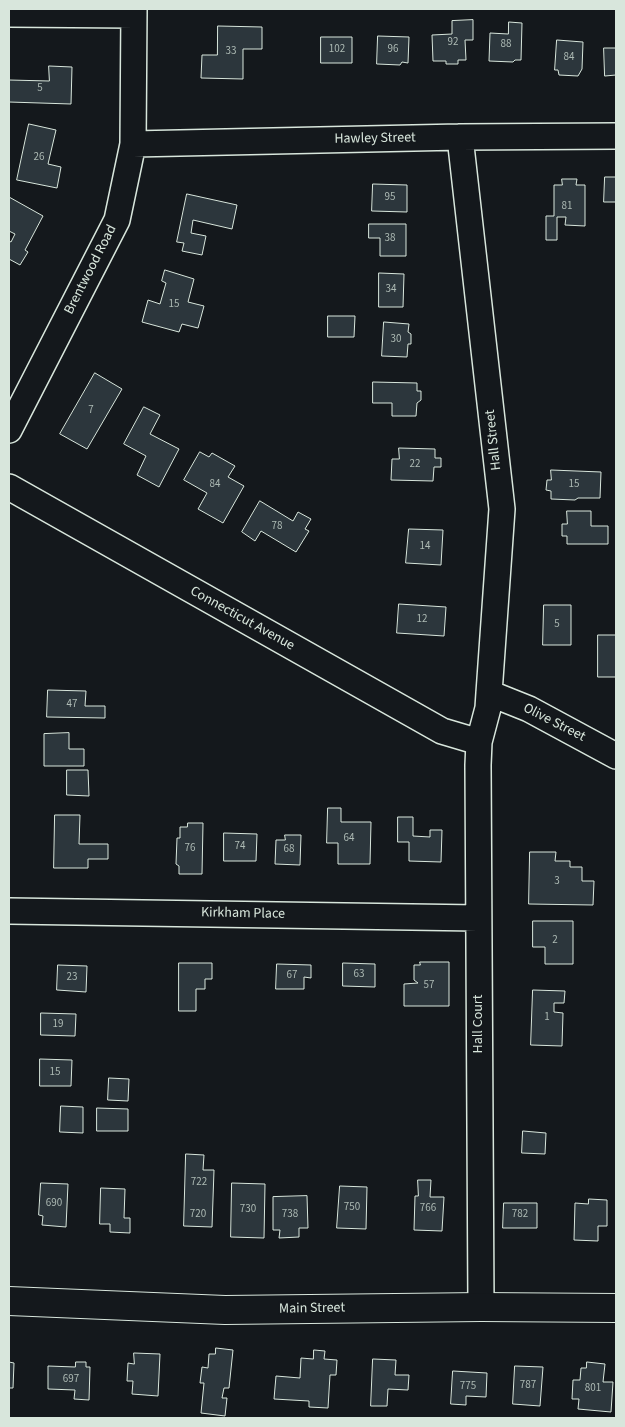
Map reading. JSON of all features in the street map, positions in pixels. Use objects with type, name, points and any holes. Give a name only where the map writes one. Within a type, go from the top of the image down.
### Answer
[{"type":"main road","name":"Main Street","points":[[9,1301],[225,1310],[481,1307],[616,1308]]},
{"type":"street","points":[[9,14],[134,12]]},
{"type":"street","name":"Brentwood Road","points":[[9,430],[117,220],[133,144],[134,12]]},
{"type":"street","name":"Hawley Street","points":[[133,144],[460,137],[616,136]]},
{"type":"street","name":"Hall Street","points":[[460,137],[502,509],[488,708],[479,742]]},
{"type":"street","name":"Connecticut Avenue","points":[[9,487],[442,731],[479,742]]},
{"type":"street","name":"Olive Street","points":[[489,692],[566,728],[616,756]]},
{"type":"street","name":"Hall Court","points":[[479,742],[478,918],[481,1307]]},
{"type":"street","name":"Kirkham Place","points":[[9,910],[478,918]]},
{"type":"building","points":[[473,20],[473,40],[465,40],[466,60],[458,60],[458,64],[446,64],[446,61],[433,61],[432,35],[452,34],[452,21]]},
{"type":"building","points":[[509,22],[522,23],[521,60],[513,62],[489,61],[490,33],[508,34]]},
{"type":"building","points":[[218,26],[262,27],[262,49],[243,49],[243,79],[201,78],[202,55],[217,55]]},
{"type":"building","points":[[378,36],[409,37],[408,63],[402,62],[400,65],[377,64]]},
{"type":"building","points":[[321,37],[352,37],[352,63],[321,63]]},
{"type":"building","points":[[557,40],[583,42],[582,69],[578,76],[559,75],[558,70],[555,70]]},
{"type":"building","points":[[604,48],[616,48],[616,75],[605,76]]},
{"type":"building","points":[[49,66],[72,67],[71,104],[9,102],[9,80],[49,81]]},
{"type":"building","points":[[29,124],[56,130],[48,164],[61,167],[57,188],[17,180]]},
{"type":"building","points":[[605,177],[616,177],[616,202],[604,202]]},
{"type":"building","points":[[562,179],[577,179],[576,185],[585,185],[585,226],[565,225],[566,217],[557,217],[557,240],[546,240],[546,216],[554,216],[554,185],[562,185]]},
{"type":"building","points":[[373,184],[407,185],[407,212],[372,211]]},
{"type":"building","points":[[187,194],[237,205],[232,229],[193,220],[191,233],[206,236],[202,255],[182,251],[184,243],[177,242]]},
{"type":"building","points":[[9,197],[43,216],[25,250],[28,252],[20,265],[9,259],[9,241],[11,242],[15,234],[9,231]]},
{"type":"building","points":[[369,224],[406,224],[406,256],[380,256],[380,238],[369,238]]},
{"type":"building","points":[[165,270],[194,279],[188,302],[204,306],[198,328],[182,324],[179,332],[142,322],[148,300],[160,304],[166,283],[162,281]]},
{"type":"building","points":[[379,273],[404,274],[403,307],[379,307]]},
{"type":"building","points":[[328,316],[355,316],[354,337],[328,337]]},
{"type":"building","points":[[384,322],[409,324],[408,332],[411,334],[411,344],[408,344],[407,357],[382,356]]},
{"type":"building","points":[[95,373],[122,389],[87,449],[60,434]]},
{"type":"building","points":[[373,382],[417,383],[417,391],[421,391],[421,400],[417,403],[416,416],[392,416],[392,403],[373,403]]},
{"type":"building","points":[[144,407],[160,415],[150,434],[179,449],[159,487],[137,475],[146,456],[124,444]]},
{"type":"building","points":[[399,448],[435,449],[435,458],[441,458],[441,467],[434,467],[433,481],[391,480],[392,459],[399,459]]},
{"type":"building","points":[[200,452],[209,457],[212,453],[235,466],[228,477],[244,486],[223,523],[198,509],[207,493],[184,480]]},
{"type":"building","points":[[551,470],[601,472],[600,498],[551,499],[551,491],[546,490],[547,480],[551,480]]},
{"type":"building","points":[[260,501],[293,521],[298,512],[311,519],[305,529],[309,531],[296,552],[261,531],[255,541],[242,532]]},
{"type":"building","points":[[567,511],[591,511],[591,526],[608,526],[608,544],[567,544],[567,536],[562,536],[562,524],[567,524]]},
{"type":"building","points":[[409,529],[443,530],[441,565],[406,563]]},
{"type":"building","points":[[399,604],[446,607],[444,636],[397,633]]},
{"type":"building","points":[[544,605],[571,605],[571,645],[543,645]]},
{"type":"building","points":[[598,635],[616,635],[616,677],[598,677]]},
{"type":"building","points":[[48,690],[86,691],[85,706],[105,706],[105,718],[47,717]]},
{"type":"building","points":[[69,733],[69,749],[84,749],[84,766],[44,766],[44,734]]},
{"type":"building","points":[[67,770],[88,770],[89,796],[67,795]]},
{"type":"building","points":[[328,808],[341,808],[341,822],[371,822],[370,864],[338,864],[338,843],[327,843]]},
{"type":"building","points":[[55,815],[80,815],[79,844],[108,844],[108,859],[88,859],[88,868],[54,868]]},
{"type":"building","points":[[398,817],[413,817],[413,836],[430,837],[430,830],[442,830],[441,862],[409,861],[409,842],[398,842]]},
{"type":"building","points":[[188,823],[203,823],[202,874],[179,874],[179,866],[176,864],[177,838],[180,838],[180,827],[187,827]]},
{"type":"building","points":[[224,833],[257,834],[256,861],[224,861]]},
{"type":"building","points":[[285,835],[301,835],[300,865],[275,864],[276,840],[285,840]]},
{"type":"building","points":[[530,852],[556,852],[555,861],[570,861],[570,867],[582,867],[582,881],[594,881],[593,905],[529,904]]},
{"type":"building","points":[[533,921],[573,921],[573,964],[545,964],[545,947],[533,947]]},
{"type":"building","points":[[420,962],[449,962],[449,1006],[404,1006],[404,984],[418,983],[414,980],[414,965],[420,965]]},
{"type":"building","points":[[179,963],[212,963],[212,979],[205,979],[205,989],[196,989],[196,1011],[179,1011]]},
{"type":"building","points":[[343,963],[375,964],[375,987],[343,986]]},
{"type":"building","points":[[277,964],[311,965],[311,978],[304,977],[304,989],[276,989]]},
{"type":"building","points":[[58,965],[87,966],[86,992],[57,990]]},
{"type":"building","points":[[533,990],[565,991],[564,1003],[554,1003],[554,1012],[563,1013],[562,1046],[531,1045]]},
{"type":"building","points":[[41,1013],[76,1014],[75,1036],[41,1035]]},
{"type":"building","points":[[40,1059],[72,1060],[71,1086],[40,1086]]},
{"type":"building","points":[[109,1078],[129,1079],[128,1101],[108,1100]]},
{"type":"building","points":[[61,1106],[83,1107],[83,1133],[60,1132]]},
{"type":"building","points":[[97,1108],[128,1109],[128,1131],[97,1131]]},
{"type":"building","points":[[523,1131],[546,1133],[545,1154],[522,1153]]},
{"type":"building","points":[[186,1154],[204,1155],[203,1170],[214,1170],[212,1227],[184,1226]]},
{"type":"building","points":[[418,1180],[431,1180],[430,1197],[444,1197],[442,1231],[414,1230],[415,1196],[418,1196]]},
{"type":"building","points":[[41,1183],[68,1184],[66,1227],[42,1225],[43,1216],[39,1215]]},
{"type":"building","points":[[232,1183],[265,1184],[264,1238],[231,1237]]},
{"type":"building","points":[[340,1186],[367,1187],[366,1229],[337,1228]]},
{"type":"building","points":[[101,1188],[125,1189],[124,1218],[130,1218],[130,1233],[110,1232],[110,1224],[100,1224]]},
{"type":"building","points":[[307,1196],[308,1228],[299,1228],[299,1237],[279,1238],[280,1230],[273,1230],[273,1197]]},
{"type":"building","points":[[589,1199],[607,1200],[607,1226],[598,1226],[598,1241],[574,1240],[575,1203],[588,1204]]},
{"type":"building","points":[[504,1203],[537,1203],[537,1228],[503,1228]]},
{"type":"building","points":[[216,1348],[233,1350],[229,1388],[224,1388],[222,1398],[227,1398],[225,1416],[201,1413],[204,1383],[200,1383],[202,1367],[208,1368],[209,1354],[215,1354]]},
{"type":"building","points":[[314,1350],[325,1351],[324,1359],[337,1360],[336,1375],[330,1375],[328,1408],[309,1407],[309,1401],[274,1399],[276,1376],[300,1378],[301,1358],[313,1359]]},
{"type":"building","points":[[134,1353],[160,1354],[158,1396],[132,1394],[133,1381],[127,1381],[128,1363],[134,1364]]},
{"type":"building","points":[[373,1359],[396,1360],[395,1375],[409,1375],[408,1390],[388,1389],[387,1406],[371,1406]]},
{"type":"building","points":[[9,1362],[14,1363],[13,1388],[9,1388]]},
{"type":"building","points":[[76,1362],[86,1362],[86,1367],[90,1367],[89,1400],[74,1399],[75,1390],[48,1389],[48,1366],[75,1367]]},
{"type":"building","points":[[587,1362],[605,1364],[603,1382],[613,1382],[611,1412],[578,1409],[579,1399],[572,1399],[573,1380],[580,1380],[581,1368],[586,1368]]},
{"type":"building","points":[[515,1366],[543,1367],[540,1406],[513,1404]]},
{"type":"building","points":[[453,1371],[487,1373],[486,1397],[466,1396],[466,1405],[451,1404]]}]
